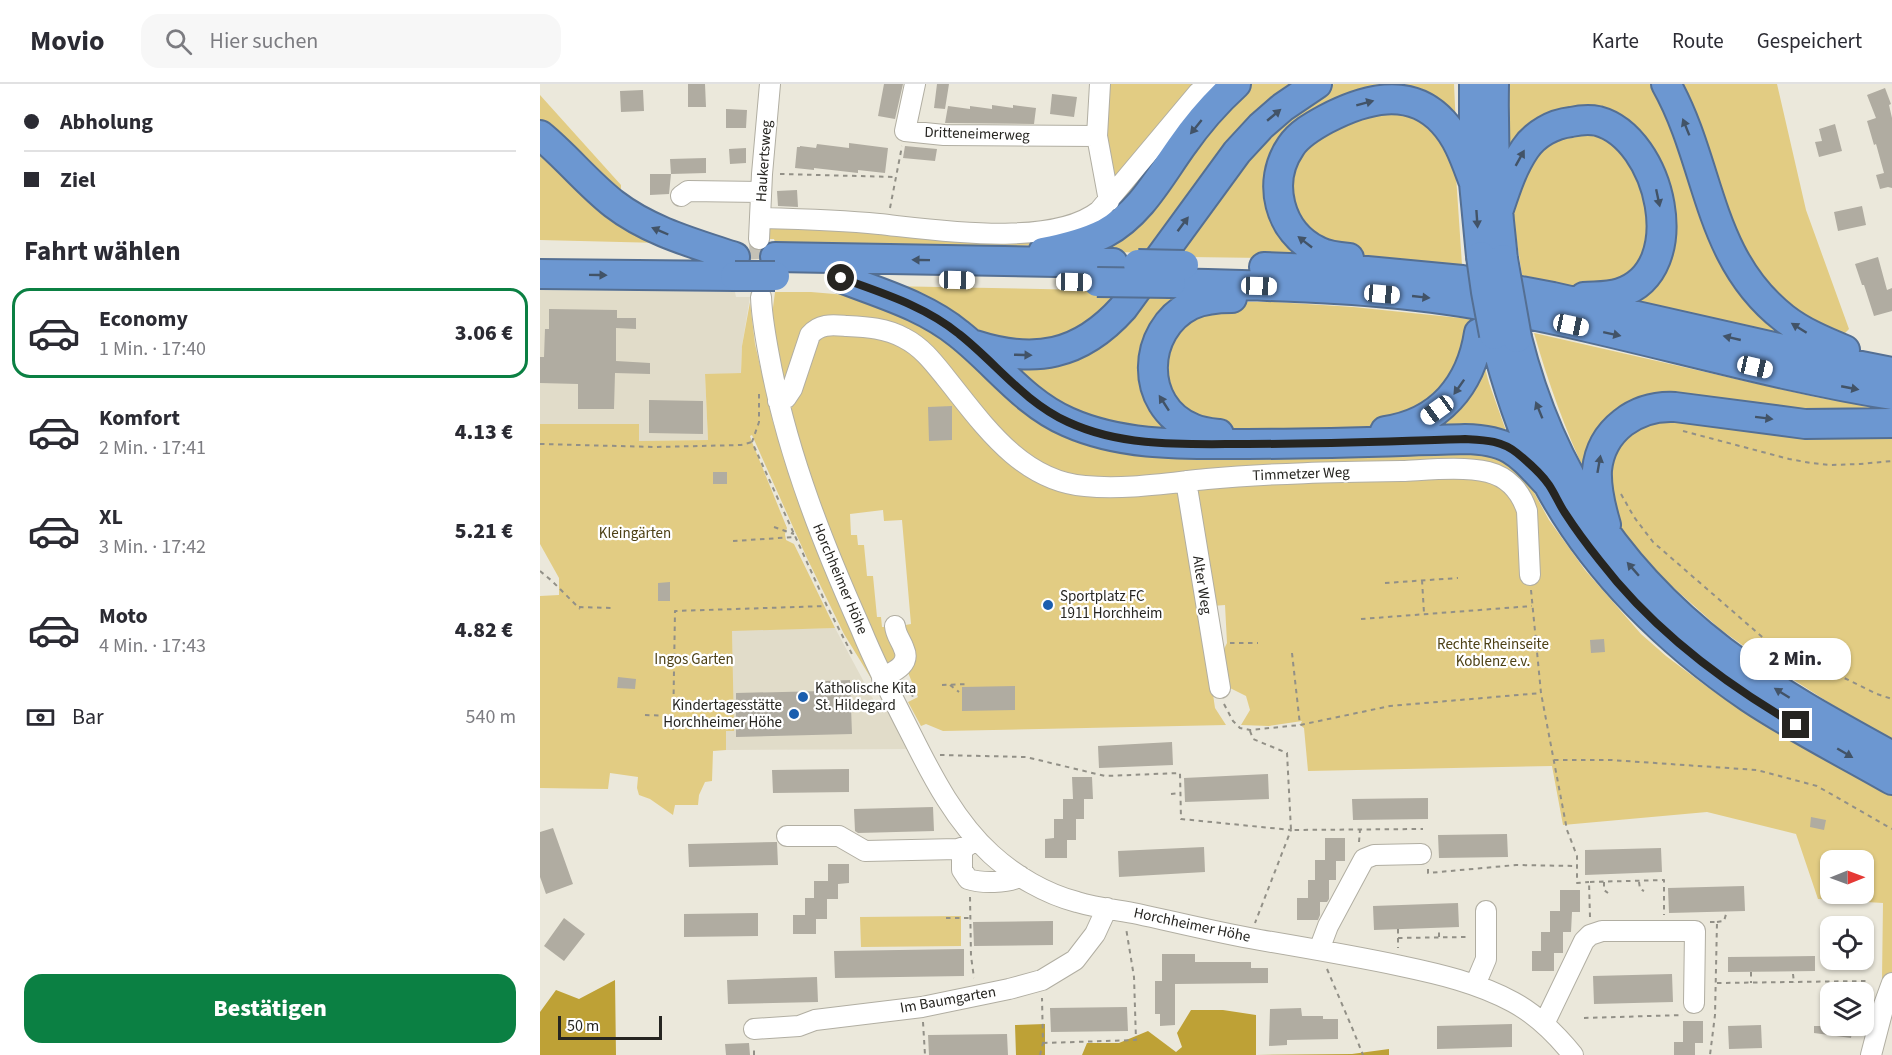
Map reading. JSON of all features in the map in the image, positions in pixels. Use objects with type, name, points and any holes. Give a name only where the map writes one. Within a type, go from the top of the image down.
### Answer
[{"type":"highway","points":[[1000,261],[1077,244],[1106,232],[1119,223],[1142,202],[1196,127],[1236,84]]},
{"type":"highway","points":[[970,343],[1010,354],[1041,355],[1076,344],[1101,330],[1128,302],[1237,152],[1261,126],[1283,107],[1317,84]]},
{"type":"highway","points":[[1474,84],[1474,183]]},
{"type":"highway","points":[[1494,84],[1498,212],[1485,292],[1517,412],[1548,484],[1575,528],[1611,575],[1687,651],[1758,703],[1892,780]]},
{"type":"highway","points":[[1666,84],[1691,138],[1730,253],[1752,286],[1768,305],[1811,336],[1892,366]]},
{"type":"highway","points":[[1892,372],[1553,297],[1442,277],[1319,252],[1305,244],[1290,226],[1280,205],[1278,182],[1283,159],[1291,145],[1302,134],[1337,113],[1371,101],[1400,99],[1412,101],[1424,106],[1444,123],[1460,150],[1474,183],[1492,257],[1497,335],[1534,399],[1551,441],[1582,499],[1611,541],[1654,592],[1706,639],[1784,694],[1892,756]]},
{"type":"highway","points":[[1498,212],[1514,170],[1526,148],[1538,136],[1566,122],[1598,121],[1612,127],[1636,147],[1646,162],[1659,200],[1661,220],[1658,254],[1652,267],[1644,278],[1622,293],[1605,296],[1553,297]]},
{"type":"highway","points":[[540,135],[604,196],[636,219],[735,266]]},
{"type":"highway","points":[[540,254],[767,267],[1000,261],[1105,273]]},
{"type":"highway","points":[[540,274],[735,266]]},
{"type":"highway","points":[[767,267],[841,278],[1355,270],[1442,277]]},
{"type":"highway","points":[[1177,274],[1462,302],[1809,379],[1892,395]]},
{"type":"highway","points":[[841,278],[925,311],[970,343],[1035,402],[1067,422],[1104,435],[1148,442],[1185,444],[1489,440],[1511,449],[1526,460],[1548,484]]},
{"type":"highway","points":[[1363,292],[1211,298],[1192,305],[1168,322],[1157,342],[1153,377],[1160,399],[1182,423],[1215,434],[1360,432],[1395,429],[1427,417],[1447,402],[1461,384],[1471,365],[1497,335]]},
{"type":"highway","points":[[1611,541],[1599,498],[1597,471],[1599,458],[1603,445],[1610,435],[1639,412],[1662,406],[1805,423],[1892,423]]},
{"type":"street","name":"Haukertsweg","points":[[767,267],[759,218],[770,84]]},
{"type":"street","name":"Dritteneimerweg","points":[[915,84],[905,131],[944,135],[1097,136]]},
{"type":"street","points":[[1100,84],[1097,136],[1109,201]]},
{"type":"street","points":[[759,218],[887,225],[928,231],[1026,233],[1065,227],[1090,218],[1109,201],[1198,93],[1208,84]]},
{"type":"street","points":[[681,196],[688,191],[761,183]]},
{"type":"street","name":"Horchheimer Höhe","points":[[767,267],[766,338],[778,401],[793,454],[823,540],[882,678],[923,759],[955,813],[969,844],[1020,876],[1060,897],[1080,903],[1430,972],[1475,985],[1512,1001],[1544,1024],[1574,1055]]},
{"type":"street","name":"Timmetzer Weg","points":[[778,401],[786,398],[792,389],[810,335],[814,330],[828,324],[881,329],[904,337],[922,350],[996,438],[1024,463],[1044,475],[1070,484],[1091,487],[1250,476],[1375,471],[1468,470],[1487,472],[1506,480],[1525,503],[1530,575]]},
{"type":"street","name":"Alter Weg","points":[[1186,481],[1220,688]]},
{"type":"street","points":[[882,678],[900,668],[906,658],[895,626]]},
{"type":"street","points":[[787,836],[839,836],[865,851],[969,844],[962,870],[968,879],[1007,881],[1020,876]]},
{"type":"street","points":[[1319,950],[1328,926],[1364,859],[1374,855],[1420,854]]},
{"type":"street","name":"Im Baumgarten","points":[[754,1029],[799,1026],[815,1020],[922,1006],[1009,989],[1042,980],[1076,960],[1115,909]]},
{"type":"street","points":[[1475,985],[1486,959],[1486,911]]},
{"type":"street","points":[[1544,1024],[1584,941],[1590,935],[1602,931],[1695,931],[1688,1009]]},
{"type":"street","points":[[1871,1055],[1892,983]]},
{"type":"path","points":[[887,225],[905,131]]},
{"type":"path","points":[[761,183],[896,177]]},
{"type":"path","points":[[759,394],[759,422],[752,442],[827,606],[854,658]]},
{"type":"path","points":[[1680,430],[1811,463],[1831,465],[1892,461]]},
{"type":"path","points":[[540,444],[656,447],[741,445],[752,442]]},
{"type":"path","points":[[1620,491],[1629,510],[1653,542],[1791,662],[1834,673],[1876,694],[1892,699]]},
{"type":"path","points":[[774,527],[795,535]]},
{"type":"path","points":[[733,541],[795,535]]},
{"type":"path","points":[[540,571],[579,608],[612,608]]},
{"type":"path","points":[[1530,575],[1541,693],[1567,830],[1577,856],[1577,883],[1589,882]]},
{"type":"path","points":[[1385,583],[1458,578]]},
{"type":"path","points":[[1422,580],[1424,614]]},
{"type":"path","points":[[673,730],[675,611],[827,606]]},
{"type":"path","points":[[1361,619],[1532,606]]},
{"type":"path","points":[[1212,644],[1258,643]]},
{"type":"path","points":[[1292,653],[1300,725]]},
{"type":"path","points":[[942,685],[969,684]]},
{"type":"path","points":[[950,685],[959,692]]},
{"type":"path","points":[[1220,688],[1225,707],[1233,721],[1240,728],[1250,730],[1300,725],[1390,706],[1541,693]]},
{"type":"path","points":[[645,715],[673,716]]},
{"type":"path","points":[[1250,730],[1253,739],[1287,753],[1291,830],[1250,938]]},
{"type":"path","points":[[923,759],[931,754],[1026,757],[1105,776],[1180,773],[1181,819],[1291,830],[1423,829]]},
{"type":"path","points":[[1554,760],[1611,760],[1757,770],[1817,786],[1892,829]]},
{"type":"path","points":[[1171,794],[1180,793]]},
{"type":"path","points":[[1420,854],[1427,861],[1428,873],[1516,865],[1577,866]]},
{"type":"path","points":[[1639,881],[1640,890],[1644,891]]},
{"type":"path","points":[[1604,882],[1604,891],[1608,893]]},
{"type":"path","points":[[970,888],[974,979]]},
{"type":"path","points":[[1043,1043],[1136,1040],[1134,977],[1115,909]]},
{"type":"path","points":[[1717,922],[1724,921],[1727,911]]},
{"type":"path","points":[[946,918],[970,918]]},
{"type":"path","points":[[1439,928],[1439,937]]},
{"type":"path","points":[[1398,929],[1398,951]]},
{"type":"path","points":[[1398,938],[1468,937]]},
{"type":"path","points":[[1319,950],[1363,1055]]},
{"type":"path","points":[[1751,972],[1751,983]]},
{"type":"path","points":[[1793,974],[1794,983]]},
{"type":"path","points":[[1717,984],[1866,981]]},
{"type":"path","points":[[1040,1055],[1043,1043],[1042,1004]]},
{"type":"path","points":[[1584,1018],[1688,1009]]},
{"type":"path","points":[[923,1027],[925,1055]]},
{"type":"shaded area","points":[[540,290],[735,292],[736,297],[750,297],[742,346],[741,373],[705,375],[708,440],[639,441],[638,424],[540,424]]},
{"type":"shaded area","name":"Katholische Kita St. Hildegard","points":[[835,628],[879,710],[886,707],[907,749],[726,750],[726,731],[733,731],[732,630]]},
{"type":"shaded area","points":[[615,980],[616,1055],[540,1055],[540,1012],[556,990],[579,999]]},
{"type":"shaded area","points":[[1191,1010],[1223,1010],[1256,1015],[1256,1055],[1082,1055],[1087,1043],[1119,1043],[1148,1031],[1176,1052],[1182,1047],[1177,1033]]},
{"type":"shaded area","points":[[1045,1024],[1045,1055],[1016,1055],[1015,1025]]},
{"type":"shaded area","points":[[1389,1049],[1389,1055],[1256,1055],[1352,1054]]},
{"type":"green space","points":[[1105,84],[1201,84],[1112,191],[1100,130]]},
{"type":"green space","points":[[1246,84],[1305,84],[1154,252],[1070,253]]},
{"type":"green space","points":[[1334,84],[1454,84],[1456,128],[1405,93],[1274,156],[1315,256],[1189,257],[1173,253],[1237,163],[1312,98]]},
{"type":"green space","points":[[1505,84],[1657,84],[1791,336],[1627,298],[1667,239],[1607,119],[1514,153],[1503,147]]},
{"type":"green space","points":[[1673,84],[1777,84],[1806,210],[1849,329],[1837,341],[1754,278]]},
{"type":"green space","points":[[1202,94],[1124,209],[1048,244],[980,246],[775,242],[774,239],[769,239],[770,223],[1083,225]]},
{"type":"green space","points":[[540,95],[621,185],[621,203],[540,129]]},
{"type":"green space","points":[[1360,111],[1422,114],[1455,161],[1462,265],[1334,252],[1287,209],[1297,149]]},
{"type":"green space","points":[[1590,127],[1633,155],[1654,237],[1629,282],[1581,288],[1522,275],[1514,223],[1514,205],[1532,149]]},
{"type":"green space","points":[[540,141],[661,243],[540,240]]},
{"type":"green space","points":[[886,286],[1090,290],[1124,294],[1080,334],[1009,347]]},
{"type":"green space","name":"Rechte Rheinseite Koblenz e.v.","points":[[775,292],[858,296],[916,314],[1081,435],[1487,447],[1524,474],[1549,520],[1585,570],[1641,634],[1666,656],[1737,707],[1767,721],[1892,793],[1892,977],[1890,981],[1882,979],[1883,903],[1874,902],[1874,850],[1820,850],[1820,899],[1818,899],[1796,834],[1707,812],[1563,825],[1552,766],[1308,771],[1304,728],[1300,725],[1302,721],[1269,726],[1241,725],[1250,710],[1246,696],[1226,686],[1223,651],[1227,643],[1225,605],[1212,606],[1190,497],[1205,482],[1509,477],[1085,481],[1025,460],[927,347],[822,318],[785,387],[771,323]]},
{"type":"green space","points":[[1207,292],[1149,341],[1185,432],[1074,419],[996,357],[1022,362],[1143,294]]},
{"type":"green space","name":"Kleingärten","points":[[750,302],[755,344],[773,422],[800,506],[880,693],[844,634],[752,435],[750,436],[752,442],[787,528],[786,540],[794,544],[835,628],[732,631],[734,731],[726,731],[726,750],[713,751],[712,781],[705,782],[699,795],[698,805],[675,805],[673,815],[650,799],[639,795],[638,777],[610,773],[608,789],[540,788],[540,596],[559,595],[559,578],[540,544],[540,424],[639,424],[639,441],[708,440],[705,374],[741,373],[742,346]]},
{"type":"green space","points":[[1226,302],[1275,302],[1353,307],[1470,319],[1467,343],[1441,397],[1380,427],[1225,430],[1174,406],[1160,354],[1168,333]]},
{"type":"green space","points":[[1534,333],[1815,397],[1892,410],[1892,417],[1658,399],[1586,474],[1557,405]]},
{"type":"green space","points":[[821,335],[890,336],[903,340],[1026,471],[1176,489],[1181,494],[1187,516],[1215,708],[1226,725],[943,731],[926,724],[921,726],[908,702],[918,697],[907,670],[900,626],[911,624],[902,520],[884,521],[883,510],[850,514],[851,535],[857,535],[858,545],[864,545],[867,576],[873,576],[877,617],[881,617],[882,627],[887,627],[899,657],[890,666],[882,660],[822,521],[790,418],[792,402]]},
{"type":"green space","points":[[1481,353],[1510,442],[1418,428]]},
{"type":"green space","points":[[1686,413],[1892,429],[1892,741],[1763,660],[1720,629],[1665,580],[1619,526],[1604,485],[1622,431]]},
{"type":"green space","points":[[961,916],[961,946],[861,947],[860,917]]},
{"type":"building","points":[[688,84],[705,84],[706,107],[688,107]]},
{"type":"building","points":[[884,84],[903,84],[895,119],[878,116]]},
{"type":"building","points":[[937,84],[949,84],[945,109],[934,108]]},
{"type":"building","points":[[1885,88],[1891,104],[1889,105],[1892,118],[1892,188],[1880,189],[1876,175],[1884,173],[1867,121],[1876,118],[1867,95]]},
{"type":"building","points":[[643,90],[644,111],[621,112],[620,91]]},
{"type":"building","points":[[1052,94],[1077,97],[1074,117],[1050,114]]},
{"type":"building","points":[[992,105],[1036,108],[1034,124],[945,123],[948,106],[992,109]]},
{"type":"building","points":[[726,109],[747,110],[746,128],[726,128]]},
{"type":"building","points":[[1835,124],[1842,151],[1819,157],[1815,142],[1822,141],[1819,129]]},
{"type":"building","points":[[849,143],[888,148],[885,173],[795,168],[797,147],[816,148],[817,144],[849,148]]},
{"type":"building","points":[[905,146],[937,149],[935,161],[903,158]]},
{"type":"building","points":[[746,148],[746,163],[730,164],[729,149]]},
{"type":"building","points":[[706,158],[706,173],[671,174],[670,159]]},
{"type":"building","points":[[650,174],[671,174],[669,194],[650,195]]},
{"type":"building","points":[[797,190],[798,207],[778,206],[777,191]]},
{"type":"building","points":[[1862,206],[1866,225],[1838,231],[1834,212]]},
{"type":"building","points":[[1878,257],[1887,290],[1892,288],[1892,311],[1874,316],[1855,264]]},
{"type":"building","points":[[549,309],[617,310],[617,318],[636,318],[636,329],[616,328],[616,361],[650,363],[650,374],[615,373],[614,409],[578,409],[578,384],[540,383],[540,357],[544,357],[545,329],[549,329]]},
{"type":"building","points":[[649,400],[703,401],[703,434],[649,433]]},
{"type":"building","points":[[952,406],[952,440],[929,441],[928,407]]},
{"type":"building","points":[[713,472],[727,472],[727,484],[713,484]]},
{"type":"building","points":[[670,582],[670,601],[658,601],[658,583]]},
{"type":"building","points":[[1604,639],[1605,652],[1591,653],[1590,640]]},
{"type":"building","points":[[618,677],[636,679],[635,689],[617,688]]},
{"type":"building","name":"Kindertagesstätte Horchheimer Höhe","points":[[850,680],[852,734],[736,737],[736,693],[824,691],[824,681]]},
{"type":"building","points":[[1015,686],[1015,710],[962,711],[962,687]]},
{"type":"building","points":[[1172,742],[1173,765],[1099,768],[1098,746]]},
{"type":"building","points":[[849,769],[849,792],[773,793],[772,770]]},
{"type":"building","points":[[1268,774],[1269,799],[1185,802],[1184,778]]},
{"type":"building","points":[[1072,777],[1092,777],[1093,799],[1084,799],[1084,819],[1076,819],[1076,840],[1067,840],[1067,858],[1045,858],[1045,839],[1054,838],[1054,819],[1063,819],[1063,799],[1073,799]]},
{"type":"building","points":[[1428,798],[1428,819],[1353,820],[1352,799]]},
{"type":"building","points":[[933,807],[934,831],[858,833],[855,831],[854,809]]},
{"type":"building","points":[[1811,817],[1826,820],[1824,830],[1810,827]]},
{"type":"building","points":[[553,828],[573,884],[546,894],[540,877],[540,832]]},
{"type":"building","points":[[1507,834],[1508,857],[1439,858],[1438,835]]},
{"type":"building","points":[[1325,838],[1345,838],[1345,861],[1336,861],[1336,880],[1329,880],[1329,899],[1327,902],[1320,902],[1318,920],[1297,920],[1297,898],[1308,898],[1308,880],[1315,880],[1315,860],[1325,860]]},
{"type":"building","points":[[777,842],[778,865],[689,867],[688,844]]},
{"type":"building","points":[[1204,847],[1205,872],[1119,877],[1118,851]]},
{"type":"building","points":[[1661,848],[1662,872],[1585,875],[1585,850]]},
{"type":"building","points":[[828,864],[849,864],[849,883],[838,884],[838,899],[827,899],[827,919],[816,919],[816,934],[793,934],[793,915],[805,915],[805,898],[814,898],[814,881],[828,881]]},
{"type":"building","points":[[1744,886],[1745,911],[1669,913],[1668,888]]},
{"type":"building","points":[[1560,890],[1580,890],[1580,912],[1572,912],[1571,932],[1563,932],[1563,953],[1554,953],[1554,971],[1532,971],[1532,951],[1541,951],[1541,932],[1550,932],[1550,911],[1560,911]]},
{"type":"building","points":[[1458,903],[1459,927],[1374,930],[1373,906]]},
{"type":"building","points":[[758,913],[758,936],[684,937],[684,914]]},
{"type":"building","points":[[564,918],[585,934],[564,961],[544,946]]},
{"type":"building","points":[[1053,921],[1053,945],[974,946],[973,922]]},
{"type":"building","points":[[964,949],[964,976],[835,978],[834,951]]},
{"type":"building","points":[[1162,954],[1195,954],[1195,962],[1251,962],[1251,968],[1268,968],[1268,983],[1175,984],[1175,1025],[1160,1026],[1160,1014],[1155,1014],[1155,981],[1162,981]]},
{"type":"building","points":[[1815,956],[1815,971],[1728,972],[1728,957]]},
{"type":"building","points":[[1672,974],[1673,1002],[1594,1004],[1593,976]]},
{"type":"building","points":[[817,977],[818,1002],[728,1004],[727,980]]},
{"type":"building","points":[[1127,1007],[1128,1031],[1051,1032],[1050,1008]]},
{"type":"building","points":[[1301,1008],[1302,1016],[1338,1019],[1338,1039],[1287,1040],[1287,1045],[1269,1046],[1270,1009]]},
{"type":"building","points":[[1683,1021],[1703,1021],[1703,1043],[1695,1043],[1695,1055],[1674,1055],[1674,1042],[1683,1042]]},
{"type":"building","points":[[1512,1024],[1512,1047],[1437,1049],[1437,1026]]},
{"type":"building","points":[[1761,1025],[1762,1048],[1729,1049],[1728,1026]]},
{"type":"building","points":[[1814,1026],[1820,1026],[1820,1034],[1814,1033]]},
{"type":"building","points":[[1007,1034],[1008,1055],[929,1055],[928,1035]]},
{"type":"building","points":[[749,1043],[750,1055],[726,1055],[725,1044]]},
{"type":"tunnel","points":[[759,239],[761,288]]},
{"type":"place","name":"Sportplatz FC 1911 Horchheim","points":[[1048,605]]},
{"type":"place","name":"Katholische Kita St. Hildegard","points":[[803,697]]},
{"type":"place","name":"Kindertagesstätte Horchheimer Höhe","points":[[794,714]]},
{"type":"route","points":[[841,278],[914,306],[936,317],[961,335],[1020,390],[1052,414],[1067,422],[1104,435],[1148,442],[1185,444],[1287,444],[1465,439],[1489,440],[1505,445],[1526,460],[1548,484],[1575,528],[1601,563],[1669,635],[1758,703],[1796,725]]},
{"type":"park label","name":"Ingos Garten","points":[[694,659]]}]
